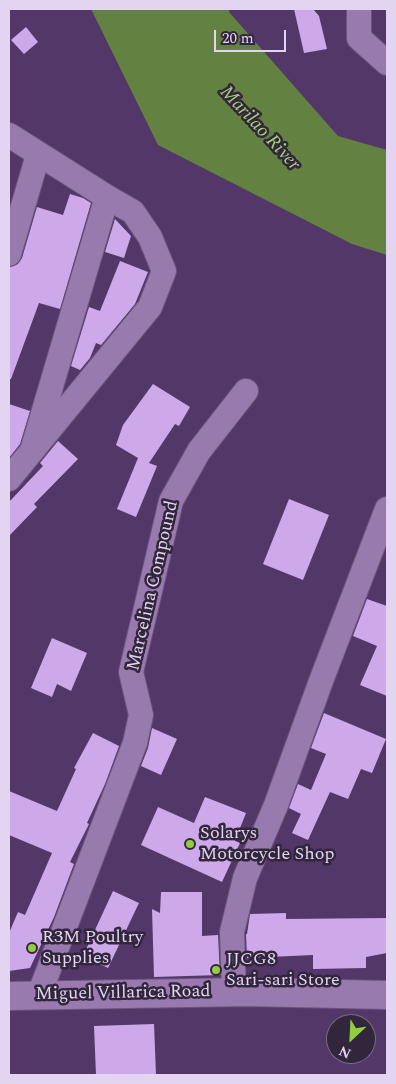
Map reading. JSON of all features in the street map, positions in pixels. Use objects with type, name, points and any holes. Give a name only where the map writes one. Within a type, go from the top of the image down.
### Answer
[{"type":"main road","name":"Miguel Villarica Road","points":[[9,996],[234,993],[387,995]]},
{"type":"street","points":[[359,9],[360,38],[387,63]]},
{"type":"street","points":[[9,136],[134,212],[150,237],[164,271],[150,307],[9,479]]},
{"type":"street","points":[[9,254],[38,155]]},
{"type":"street","points":[[32,452],[107,197]]},
{"type":"street","name":"Marcelina Compound","points":[[39,995],[135,743],[141,715],[131,672],[171,501],[200,451],[246,391]]},
{"type":"street","points":[[234,993],[232,932],[245,878],[276,805],[387,509]]},
{"type":"water","name":"Marilao River","points":[[91,9],[230,9],[229,12],[338,136],[387,150],[387,255],[352,244],[158,145]]},
{"type":"building","points":[[294,9],[313,9],[319,16],[327,49],[304,53]]},
{"type":"building","points":[[26,27],[38,42],[24,54],[11,40]]},
{"type":"building","points":[[70,194],[91,203],[60,309],[39,303],[11,379],[9,379],[9,267],[18,264],[22,258],[37,207],[63,215]]},
{"type":"building","points":[[115,219],[131,236],[124,258],[105,252]]},
{"type":"building","points":[[120,261],[148,272],[135,304],[101,345],[96,343],[90,358],[80,370],[71,366],[89,307],[100,311]]},
{"type":"building","points":[[153,384],[190,407],[179,426],[175,424],[149,463],[157,466],[136,517],[117,509],[138,458],[116,445],[123,425]]},
{"type":"building","points":[[9,404],[30,411],[20,444],[9,458]]},
{"type":"building","points":[[58,441],[78,459],[34,504],[37,507],[9,536],[9,502],[43,466],[40,463]]},
{"type":"building","points":[[289,499],[329,515],[303,580],[263,564]]},
{"type":"building","points":[[367,599],[387,606],[387,696],[360,685],[377,646],[353,636]]},
{"type":"building","points":[[52,638],[87,653],[71,691],[57,684],[52,697],[31,688]]},
{"type":"building","points":[[324,713],[386,739],[372,773],[361,769],[348,799],[330,792],[308,840],[292,833],[301,814],[289,808],[298,784],[311,790],[326,754],[311,748]]},
{"type":"building","points":[[152,728],[177,739],[161,775],[141,766],[148,748]]},
{"type":"building","points":[[93,733],[119,746],[105,784],[87,823],[89,824],[70,862],[74,864],[54,917],[30,968],[9,971],[9,933],[18,912],[25,915],[52,853],[9,835],[9,791],[57,811],[76,769],[74,768]]},
{"type":"building","name":"Solarys Motorcycle Shop","points":[[205,797],[246,813],[235,841],[240,843],[222,882],[141,845],[158,807],[194,823]]},
{"type":"building","points":[[113,891],[139,903],[108,968],[83,956]]},
{"type":"building","points":[[161,892],[202,892],[202,936],[218,935],[220,975],[154,977],[152,909],[160,913]]},
{"type":"building","points":[[286,913],[286,919],[387,918],[387,953],[366,957],[366,968],[313,969],[313,955],[247,958],[246,934],[250,914]]},
{"type":"building","points":[[154,1024],[156,1075],[96,1075],[94,1026]]},
{"type":"place","name":"Solarys Motorcycle Shop","points":[[190,844]]},
{"type":"place","name":"R3M Poultry Supplies","points":[[32,948]]},
{"type":"place","name":"JJCG8 Sari-sari Store","points":[[216,970]]}]
